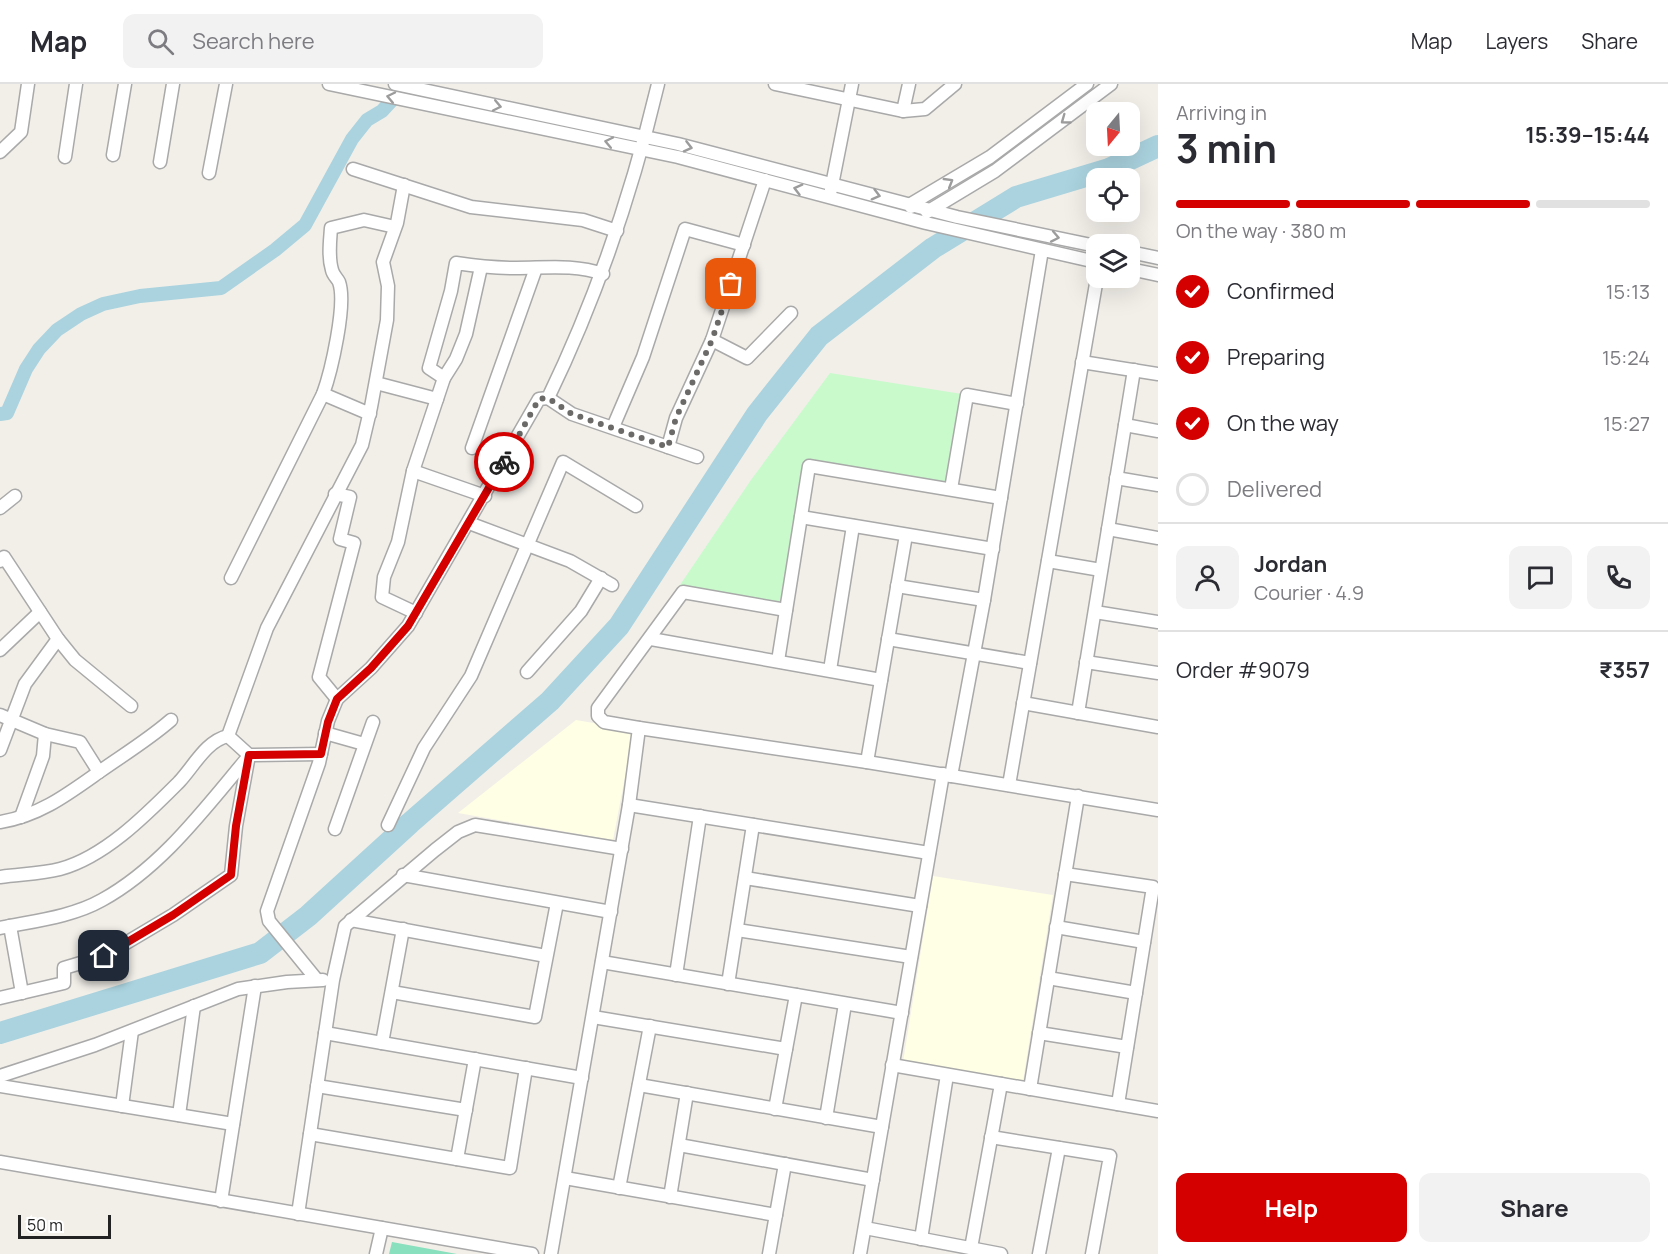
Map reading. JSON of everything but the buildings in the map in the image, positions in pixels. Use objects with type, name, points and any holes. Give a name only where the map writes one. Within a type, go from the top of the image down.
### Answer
[{"type":"street","points":[[0,152],[21,132],[28,84]]},
{"type":"street","points":[[65,157],[76,84]]},
{"type":"street","points":[[113,155],[124,84]]},
{"type":"street","points":[[160,162],[173,84]]},
{"type":"street","points":[[209,172],[226,84]]},
{"type":"street","points":[[328,84],[643,143],[765,180],[912,219],[1086,260]]},
{"type":"street","points":[[395,84],[643,143],[832,183],[957,217],[1086,244]]},
{"type":"street","points":[[548,398],[581,331],[603,274],[643,143],[658,84]]},
{"type":"street","points":[[775,84],[903,111],[925,108],[955,84]]},
{"type":"street","points":[[830,197],[852,84]]},
{"type":"street","points":[[903,111],[909,84]]},
{"type":"street","points":[[911,204],[990,157],[1087,84]]},
{"type":"street","points":[[912,219],[995,171],[1111,84]]},
{"type":"street","points":[[353,169],[471,207],[583,220],[616,231]]},
{"type":"street","points":[[668,447],[676,418],[712,340],[765,180]]},
{"type":"street","points":[[228,736],[267,628],[362,445],[387,320],[388,286],[383,262],[395,227],[404,185]]},
{"type":"street","points":[[911,204],[912,219]]},
{"type":"street","points":[[231,578],[330,376],[339,324],[339,283],[332,273],[331,228],[364,220],[395,227]]},
{"type":"street","points":[[613,427],[643,357],[686,229],[744,245]]},
{"type":"street","points":[[860,1254],[929,853],[984,600],[1042,250]]},
{"type":"street","points":[[1140,254],[1158,258]]},
{"type":"street","points":[[444,378],[429,368],[451,291],[456,263],[482,267],[567,266],[585,268],[603,274]]},
{"type":"street","points":[[416,613],[382,597],[384,577],[398,542],[413,471],[444,378],[466,334],[482,267]]},
{"type":"street","points":[[472,448],[536,268]]},
{"type":"street","points":[[1140,271],[1158,275]]},
{"type":"street","points":[[1009,785],[1095,288]]},
{"type":"street","points":[[712,340],[747,358],[791,313]]},
{"type":"street","points":[[1082,362],[1158,374]]},
{"type":"street","points":[[1078,713],[1134,370]]},
{"type":"street","points":[[376,383],[437,399]]},
{"type":"street","points":[[323,394],[370,414]]},
{"type":"street","points":[[951,489],[967,395],[1017,404]]},
{"type":"street","points":[[317,980],[269,921],[267,911],[321,754],[325,733],[337,699],[371,668],[408,626],[539,399],[548,398],[572,414],[697,457]]},
{"type":"street","points":[[1125,426],[1158,431]]},
{"type":"street","points":[[388,825],[424,748],[471,676],[563,462],[636,506]]},
{"type":"street","points":[[778,661],[810,466],[1001,498]]},
{"type":"street","points":[[413,471],[484,496]]},
{"type":"street","points":[[1116,478],[1158,485]]},
{"type":"street","points":[[335,494],[350,497],[340,539],[354,543],[319,677],[337,699]]},
{"type":"street","points":[[0,508],[15,496]]},
{"type":"street","points":[[801,517],[993,549]]},
{"type":"street","points":[[469,523],[570,561],[606,581],[527,672]]},
{"type":"street","points":[[830,670],[853,526]]},
{"type":"street","points":[[1108,529],[1158,538]]},
{"type":"street","points":[[867,762],[906,535]]},
{"type":"street","points":[[0,561],[4,557],[58,639],[75,660],[131,706]]},
{"type":"street","points":[[1048,561],[1101,570]]},
{"type":"street","points":[[897,586],[984,600]]},
{"type":"street","points":[[786,610],[683,592],[651,639],[598,708],[598,716],[604,722],[639,728],[867,762],[1158,810]]},
{"type":"street","points":[[0,650],[40,612]]},
{"type":"street","points":[[1095,612],[1158,622]]},
{"type":"street","points":[[0,750],[5,717],[25,684],[58,639]]},
{"type":"street","points":[[651,639],[881,680]]},
{"type":"street","points":[[888,639],[1030,663]]},
{"type":"street","points":[[1086,662],[1158,674]]},
{"type":"street","points":[[1023,703],[1158,727]]},
{"type":"street","points":[[5,717],[45,734],[80,742],[99,772]]},
{"type":"street","points":[[0,822],[21,817],[58,801],[153,736],[171,720]]},
{"type":"street","points":[[335,829],[373,722]]},
{"type":"street","points":[[551,1254],[630,805],[639,728]]},
{"type":"street","points":[[325,733],[364,744]]},
{"type":"street","points":[[21,817],[43,756],[45,734]]},
{"type":"street","points":[[228,736],[249,755],[321,754]]},
{"type":"street","points":[[0,877],[61,868],[96,852],[132,825],[179,782],[216,739],[228,736]]},
{"type":"street","points":[[22,993],[5,927],[84,908],[101,901],[133,879],[186,832],[249,755]]},
{"type":"street","points":[[0,998],[64,983],[64,968],[104,956],[173,915],[231,875],[236,826],[249,755]]},
{"type":"street","points":[[1030,1089],[1078,796]]},
{"type":"street","points":[[630,805],[929,853]]},
{"type":"street","points":[[676,975],[699,816]]},
{"type":"street","points":[[298,1214],[333,980],[345,926],[403,875],[458,832],[475,825],[622,849]]},
{"type":"street","points":[[728,984],[753,825]]},
{"type":"street","points":[[1065,874],[1153,888],[1118,1104]]},
{"type":"street","points":[[403,875],[611,912]]},
{"type":"street","points":[[745,878],[920,906]]},
{"type":"street","points":[[392,992],[535,1017],[557,903]]},
{"type":"street","points":[[351,920],[546,956]]},
{"type":"street","points":[[1056,927],[1144,942]]},
{"type":"street","points":[[382,1043],[403,929]]},
{"type":"street","points":[[737,930],[911,957]]},
{"type":"street","points":[[602,962],[902,1013]]},
{"type":"street","points":[[1048,978],[1136,993]]},
{"type":"street","points":[[0,1076],[132,1031],[238,989],[333,980]]},
{"type":"street","points":[[221,1201],[255,986]]},
{"type":"street","points":[[776,1109],[796,995]]},
{"type":"street","points":[[826,1118],[845,1004]]},
{"type":"street","points":[[178,1115],[194,1006]]},
{"type":"street","points":[[593,1017],[786,1049]]},
{"type":"street","points":[[619,1188],[650,1026]]},
{"type":"street","points":[[122,1106],[132,1031]]},
{"type":"street","points":[[325,1033],[582,1078]]},
{"type":"street","points":[[1039,1033],[1127,1047]]},
{"type":"street","points":[[457,1159],[475,1059]]},
{"type":"street","points":[[892,1065],[1158,1111]]},
{"type":"street","points":[[310,1134],[510,1168],[526,1068]]},
{"type":"street","points":[[921,1239],[947,1075]]},
{"type":"street","points":[[970,1248],[1001,1084]]},
{"type":"street","points":[[639,1085],[882,1127]]},
{"type":"street","points":[[0,1086],[233,1124]]},
{"type":"street","points":[[317,1086],[466,1110]]},
{"type":"street","points":[[670,1197],[687,1093]]},
{"type":"street","points":[[991,1137],[1110,1156],[1092,1254]]},
{"type":"street","points":[[679,1145],[873,1180]]},
{"type":"street","points":[[1039,1254],[1059,1148]]},
{"type":"street","points":[[0,1162],[532,1254]]},
{"type":"street","points":[[769,1254],[785,1164]]},
{"type":"street","points":[[565,1178],[776,1215]]},
{"type":"street","points":[[376,1254],[382,1228]]},
{"type":"street","points":[[864,1228],[1001,1254]]},
{"type":"shaded area","points":[[576,720],[634,730],[613,840],[458,813]]},
{"type":"shaded area","points":[[933,876],[1053,895],[1023,1081],[903,1062]]},
{"type":"green space","points":[[830,373],[962,394],[948,484],[805,460],[780,602],[680,585],[751,480]]},
{"type":"green space","points":[[392,1242],[457,1254],[389,1254]]},
{"type":"waterway","points":[[0,414],[7,413],[26,369],[39,349],[57,330],[81,314],[103,304],[140,296],[221,288],[275,250],[305,225],[352,139],[367,120],[382,111],[407,84]]},
{"type":"waterway","points":[[0,1033],[260,953],[308,916],[550,701],[619,626],[757,414],[819,336],[933,248],[1016,197],[1109,169],[1158,146]]},
{"type":"way so far","points":[[504,462],[539,399],[548,398],[572,414],[668,447],[676,418],[712,340],[731,284]]},
{"type":"route","points":[[104,956],[173,915],[231,875],[236,826],[249,755],[321,754],[328,722],[337,699],[371,668],[408,626],[443,570],[504,462]]}]
